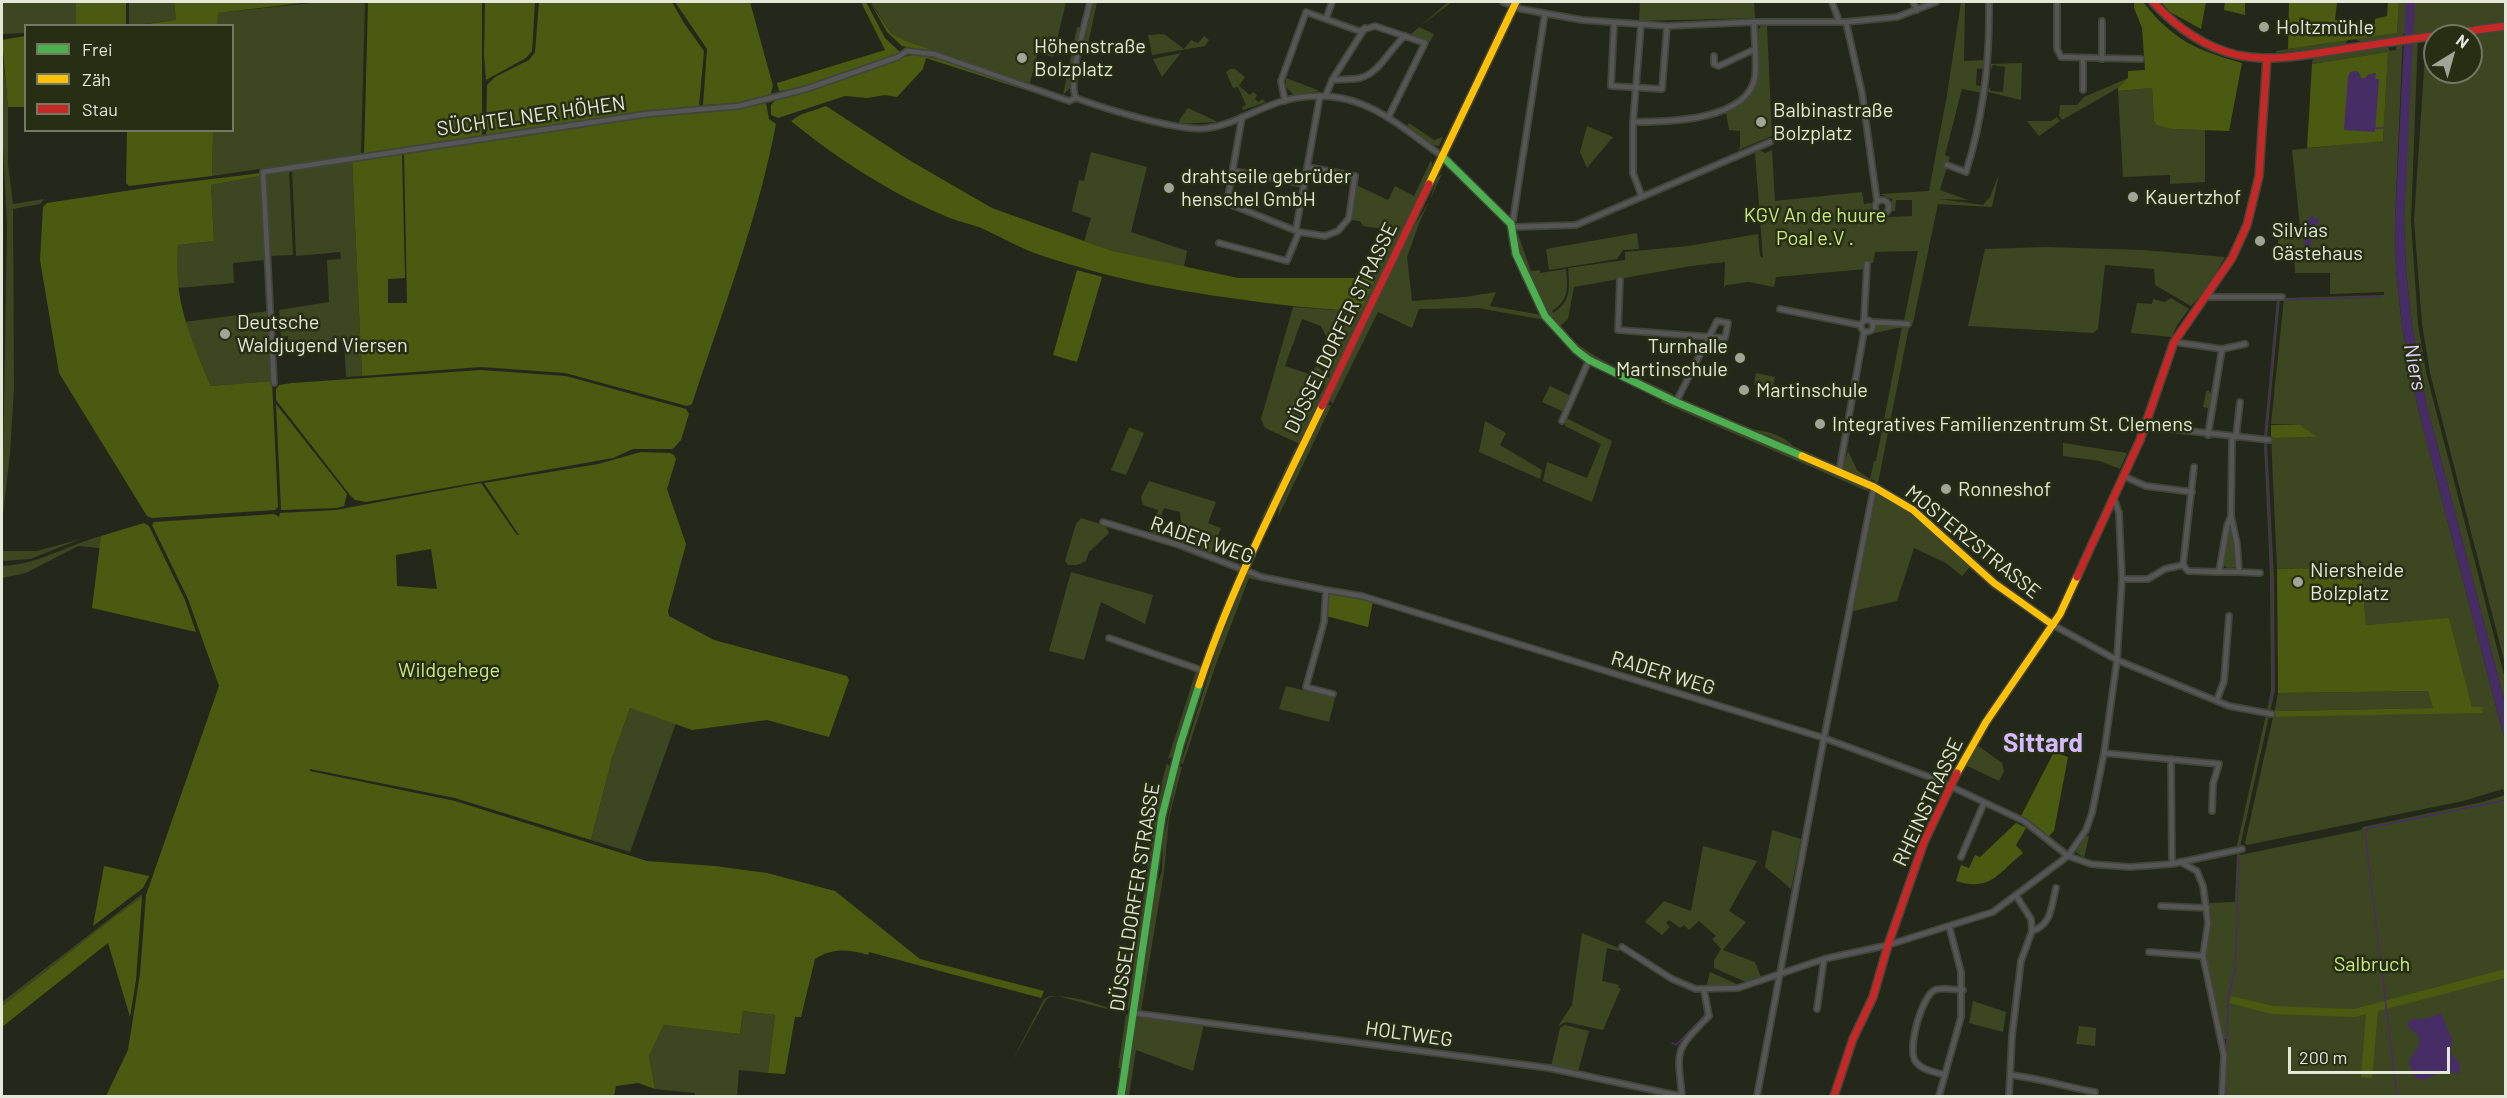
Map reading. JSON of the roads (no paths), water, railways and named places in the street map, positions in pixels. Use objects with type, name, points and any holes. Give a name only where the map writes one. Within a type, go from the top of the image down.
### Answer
[{"type":"street","points":[[1090,2],[1076,63],[1072,92],[1076,98],[1094,105],[1188,129],[1207,128],[1285,100],[1326,95],[1351,99],[1388,118],[1442,156],[1515,227],[1576,225],[1770,142]]},
{"type":"street","points":[[1326,19],[1332,2]]},
{"type":"street","points":[[1503,2],[1545,13],[1614,24],[1666,26],[1754,22],[1846,22],[1897,17],[1936,2]]},
{"type":"street","points":[[1832,2],[1839,21]]},
{"type":"street","points":[[1913,2],[1917,10]]},
{"type":"street","points":[[1947,165],[1966,172],[1974,147],[1988,78],[1989,2]]},
{"type":"street","points":[[2057,2],[2057,49],[2061,57],[2141,60]]},
{"type":"street","points":[[2153,2],[2182,30],[2211,46],[2238,54],[2267,58],[2309,55],[2505,26]]},
{"type":"street","name":"DÜSSELDORFER STRASSE","points":[[1121,1096],[1162,816],[1175,763],[1223,617],[1515,4]]},
{"type":"street","points":[[1285,100],[1281,81],[1306,12],[1359,31],[1375,26],[1425,43],[1388,118]]},
{"type":"street","points":[[1510,224],[1514,220],[1545,13]]},
{"type":"street","points":[[2102,21],[2102,59]]},
{"type":"street","points":[[1633,122],[1666,122],[1728,110],[1738,104],[1751,88],[1755,77],[1754,22]]},
{"type":"street","points":[[1846,22],[1862,93],[1877,201]]},
{"type":"street","points":[[1614,24],[1611,86],[1662,88],[1666,26]]},
{"type":"street","points":[[1641,25],[1633,122],[1633,173],[1642,197]]},
{"type":"street","points":[[1326,95],[1332,80],[1365,28]]},
{"type":"street","points":[[1332,80],[1361,78],[1376,69],[1393,46],[1405,36]]},
{"type":"street","points":[[1714,56],[1714,64],[1719,66],[1753,50]]},
{"type":"street","name":"SÜCHTELNER HÖHEN","points":[[274,383],[263,172],[647,114],[739,106],[806,88],[898,57],[907,51],[934,54],[1069,101],[1076,98]]},
{"type":"street","points":[[2083,58],[2083,90]]},
{"type":"street","name":"RHEINSTRASSE","points":[[1834,1096],[1853,1039],[1873,997],[1888,945],[1924,842],[1949,787],[1986,722],[2053,625],[2080,574],[2145,426],[2174,342],[2232,258],[2247,225],[2259,176],[2267,58]]},
{"type":"street","points":[[1219,243],[1287,261],[1298,231],[1320,96]]},
{"type":"street","points":[[1227,203],[1242,117]]},
{"type":"street","points":[[1214,202],[1227,203],[1298,231],[1325,236],[1338,231],[1349,218],[1355,176],[1307,167]]},
{"type":"street","points":[[1233,171],[1304,184]]},
{"type":"street","name":"MOSTERZSTRASSE","points":[[1510,224],[1520,263],[1545,316],[1560,335],[1589,360],[1676,402],[1874,487],[1913,510],[1994,584],[2053,625],[2117,660],[2229,706],[2272,714]]},
{"type":"street","points":[[1860,325],[1864,320],[1868,264]]},
{"type":"street","points":[[1620,280],[1618,330],[1708,337],[1725,338],[1728,323],[1717,321],[1708,337],[1676,402]]},
{"type":"street","points":[[2207,297],[2282,297]]},
{"type":"street","points":[[1780,309],[1860,325],[1864,332],[1839,472]]},
{"type":"street","points":[[1864,320],[1908,324]]},
{"type":"street","points":[[1864,332],[1872,330],[1872,322]]},
{"type":"street","points":[[2174,342],[2222,349],[2244,344]]},
{"type":"street","points":[[2208,435],[2222,349]]},
{"type":"street","points":[[1562,421],[1589,360]]},
{"type":"street","points":[[2239,572],[2237,544],[2231,516],[2234,437],[2241,402]]},
{"type":"street","points":[[2145,426],[2208,435],[2269,440]]},
{"type":"street","points":[[2194,467],[2183,565],[2188,571],[2260,573]]},
{"type":"street","points":[[2123,476],[2146,486],[2192,492]]},
{"type":"street","points":[[1757,1096],[1874,487]]},
{"type":"street","points":[[1622,947],[1672,979],[1704,990],[1738,988],[1779,976],[1824,958],[1888,945],[1994,912],[2017,897],[2068,856],[2086,830],[2104,753],[2117,660],[2122,579],[2119,513],[2114,498]]},
{"type":"street","points":[[2219,572],[2227,526],[2231,516]]},
{"type":"street","name":"RADER WEG","points":[[1103,522],[1179,545],[1270,579],[1362,596],[1824,738],[1935,779],[2024,821],[2068,856],[2091,864],[2106,866],[2172,864],[2242,849]]},
{"type":"street","points":[[2122,579],[2148,579],[2165,569],[2183,565]]},
{"type":"street","points":[[1326,590],[1324,622],[1306,687],[1333,694]]},
{"type":"street","points":[[2217,700],[2224,681],[2229,616]]},
{"type":"street","points":[[1109,638],[1204,671]]},
{"type":"street","points":[[2104,753],[2219,764],[2213,784],[2212,811]]},
{"type":"street","points":[[2171,759],[2172,864]]},
{"type":"street","points":[[1961,856],[1984,803]]},
{"type":"street","points":[[2180,862],[2199,874],[2207,908],[2208,923],[2202,956],[2224,1055],[2222,1096]]},
{"type":"street","points":[[2032,932],[2047,923],[2055,888]]},
{"type":"street","points":[[2009,1096],[2012,1036],[2021,961],[2032,932],[2031,919],[2017,897]]},
{"type":"street","points":[[2161,906],[2207,908]]},
{"type":"street","points":[[1939,1096],[1960,1022],[1963,990],[1961,972],[1949,926]]},
{"type":"street","points":[[2149,952],[2202,956]]},
{"type":"street","points":[[1817,1009],[1824,958]]},
{"type":"street","points":[[1945,1075],[1927,1070],[1915,1062],[1912,1052],[1913,1040],[1927,996],[1936,989],[1963,990]]},
{"type":"street","name":"HOLTWEG","points":[[1133,1013],[1549,1068],[1681,1096],[1678,1056],[1683,1043],[1709,1016],[1704,990]]},
{"type":"street","points":[[2010,1075],[2038,1078],[2058,1085],[2095,1092]]},
{"type":"water","name":"Niers","points":[[2406,2],[2415,2],[2404,218],[2406,270],[2412,325],[2427,406],[2505,703],[2505,741],[2418,408],[2402,326],[2396,270],[2395,220]]},
{"type":"water","points":[[2357,71],[2361,78],[2376,73],[2375,79],[2379,79],[2375,132],[2344,130],[2348,77],[2350,72]]},
{"type":"water","points":[[2312,216],[2318,219],[2319,223],[2311,230],[2311,246],[2306,246],[2303,230]]},
{"type":"water","points":[[2440,1013],[2452,1037],[2451,1053],[2460,1064],[2459,1074],[2439,1073],[2419,1079],[2412,1071],[2409,1061],[2420,1044],[2418,1035],[2410,1029],[2407,1023],[2413,1019],[2427,1019]]},
{"type":"waterway","points":[[2375,128],[2383,128]]},
{"type":"waterway","points":[[2265,437],[2278,300],[2381,297]]},
{"type":"waterway","points":[[2266,445],[2272,572]]},
{"type":"waterway","points":[[2270,704],[2273,690],[2272,577]]},
{"type":"waterway","points":[[2397,1096],[2365,832],[2368,828],[2506,800]]},
{"type":"waterway","points":[[2226,1096],[2228,999],[2235,970],[2239,858]]},
{"type":"waterway","points":[[1672,1043],[1676,1045],[1705,1015],[1702,996]]},
{"type":"place","name":"Holtzmühle","points":[[2264,27]]},
{"type":"place","name":"Höhenstraße Bolzplatz","points":[[1022,58]]},
{"type":"place","name":"Balbinastraße Bolzplatz","points":[[1761,122]]},
{"type":"place","name":"drahtseile gebrüder henschel GmbH","points":[[1169,188]]},
{"type":"place","name":"Kauertzhof","points":[[2133,197]]},
{"type":"place","name":"Silvias Gästehaus","points":[[2260,241]]},
{"type":"place","name":"Deutsche Waldjugend Viersen","points":[[225,334]]},
{"type":"place","name":"Turnhalle Martinschule","points":[[1740,358]]},
{"type":"place","name":"Martinschule","points":[[1744,390]]},
{"type":"place","name":"Integratives Familienzentrum St. Clemens","points":[[1820,424]]},
{"type":"place","name":"Ronneshof","points":[[1946,489]]},
{"type":"place","name":"Niersheide Bolzplatz","points":[[2298,582]]},
{"type":"district","name":"Sittard","points":[[2043,743]]},
{"type":"park label","name":"KGV An de huure Poal e.V .","points":[[1815,226]]},
{"type":"park label","name":"Wildgehege","points":[[449,670]]},
{"type":"park label","name":"Salbruch","points":[[2372,964]]}]
